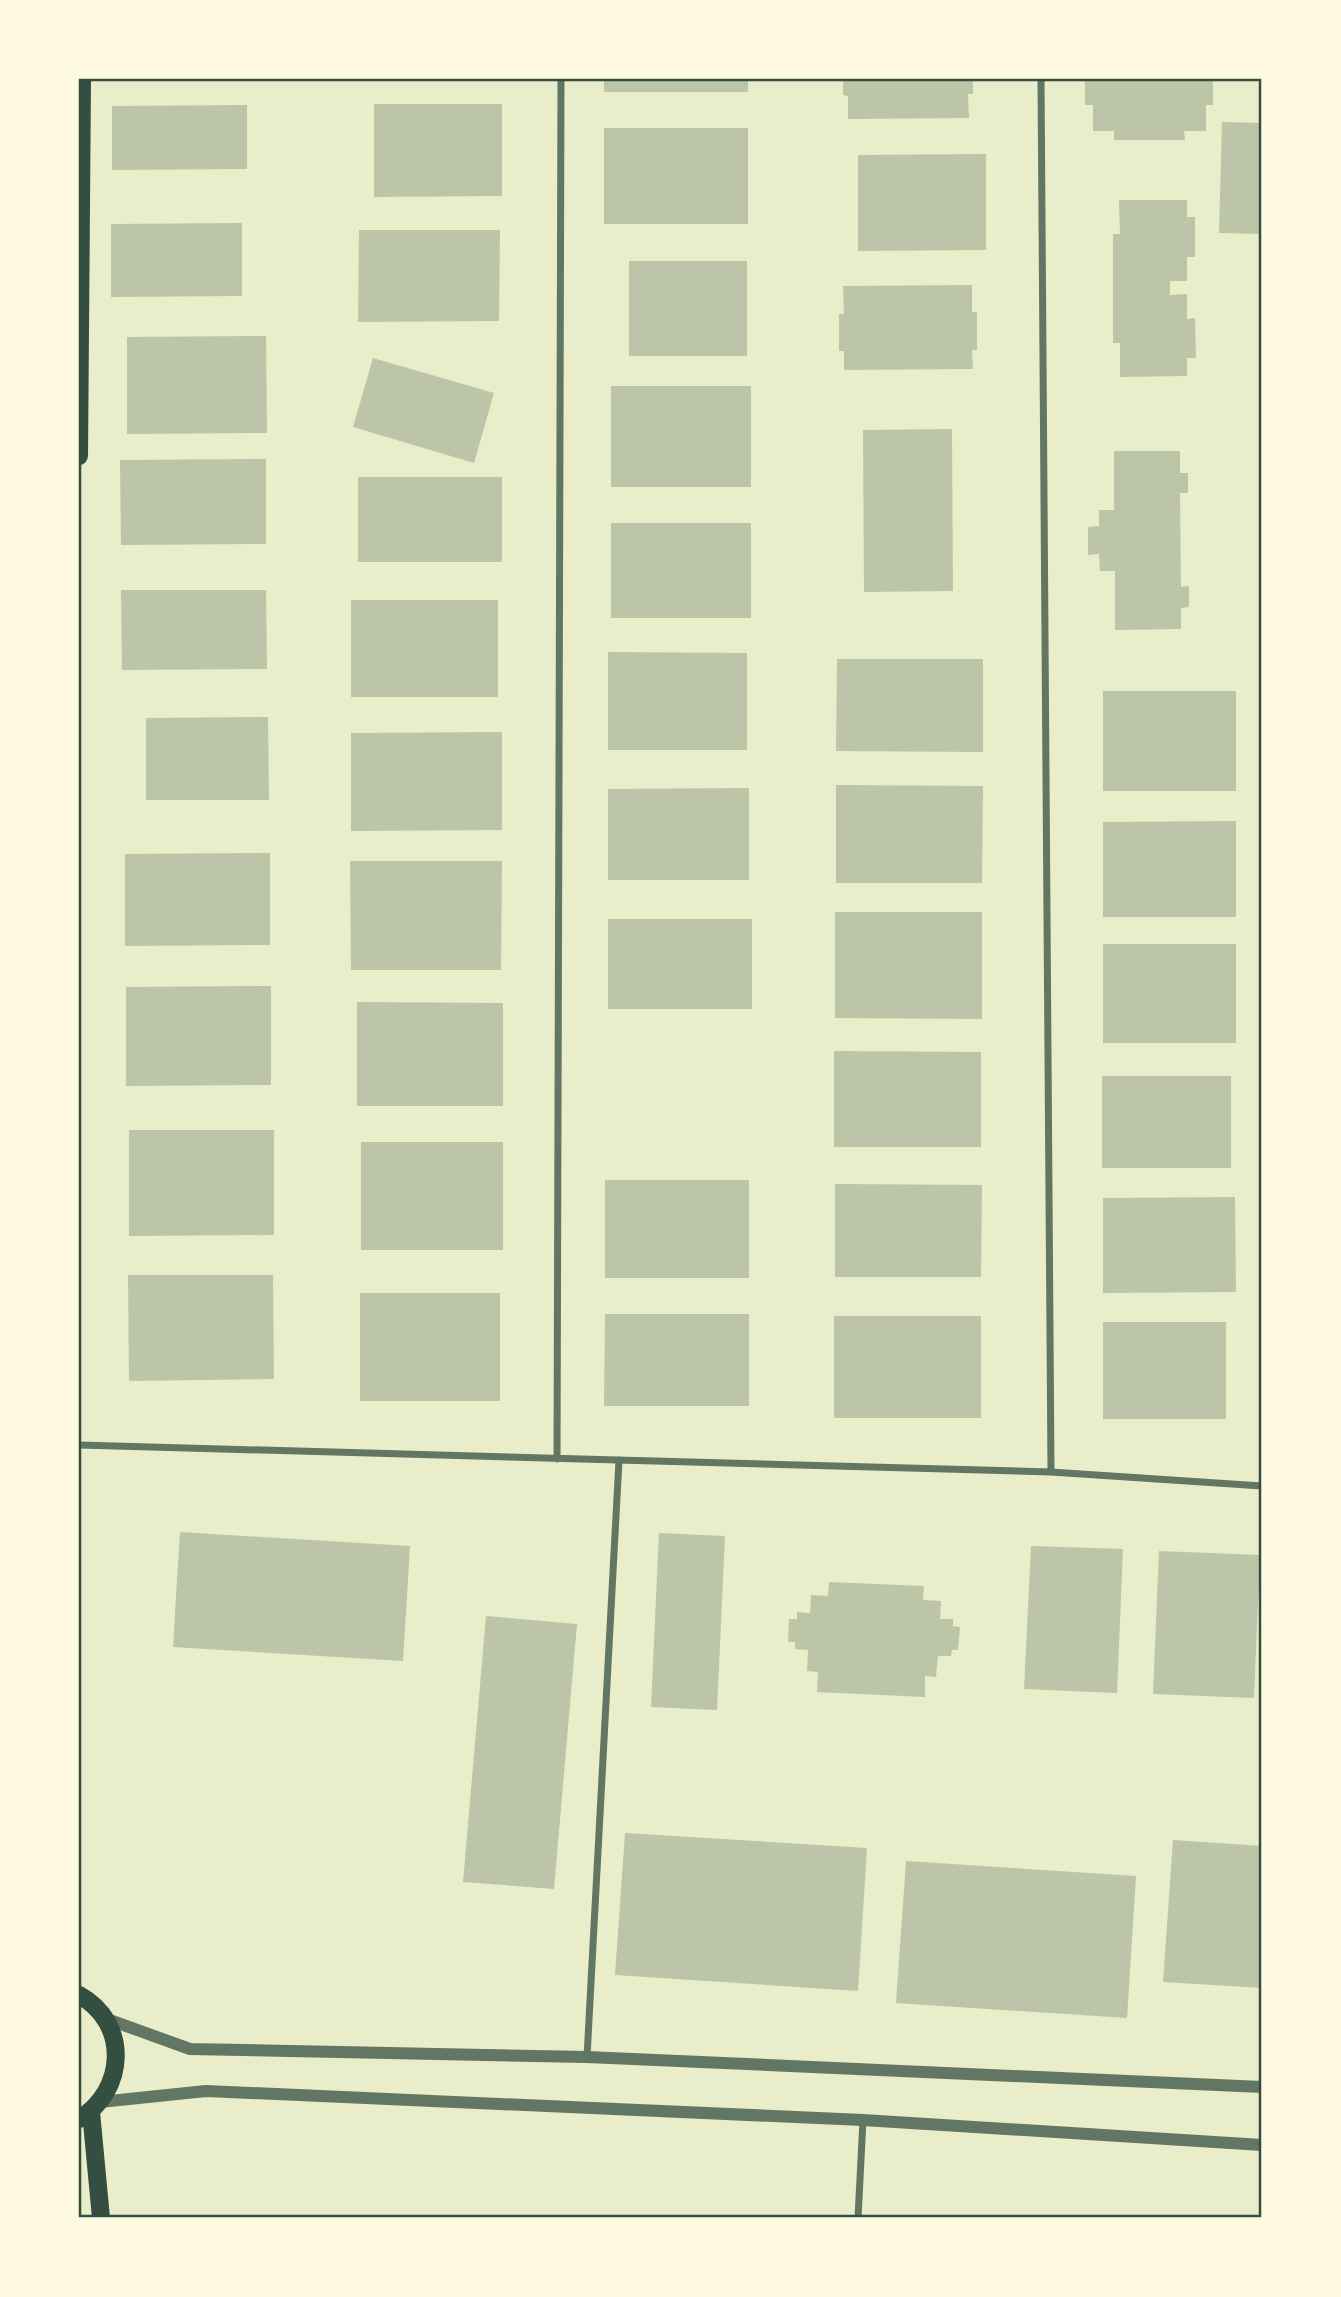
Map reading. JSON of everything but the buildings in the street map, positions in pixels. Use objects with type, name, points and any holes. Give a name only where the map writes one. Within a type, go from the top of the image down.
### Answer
[{"type":"main road","points":[[79,456],[82,79]]},
{"type":"main road","points":[[79,1995],[91,2003],[104,2018],[114,2038],[116,2061],[112,2083],[90,2111],[101,2218]]},
{"type":"street","points":[[557,1459],[561,79]]},
{"type":"street","points":[[1041,79],[1051,1472]]},
{"type":"street","points":[[79,1446],[1051,1472],[1262,1486]]},
{"type":"street","points":[[587,2057],[619,1460]]},
{"type":"street","points":[[104,2018],[190,2049],[587,2057],[1262,2087]]},
{"type":"street","points":[[90,2111],[206,2091],[863,2120],[1262,2145]]},
{"type":"street","points":[[858,2218],[863,2120]]}]
